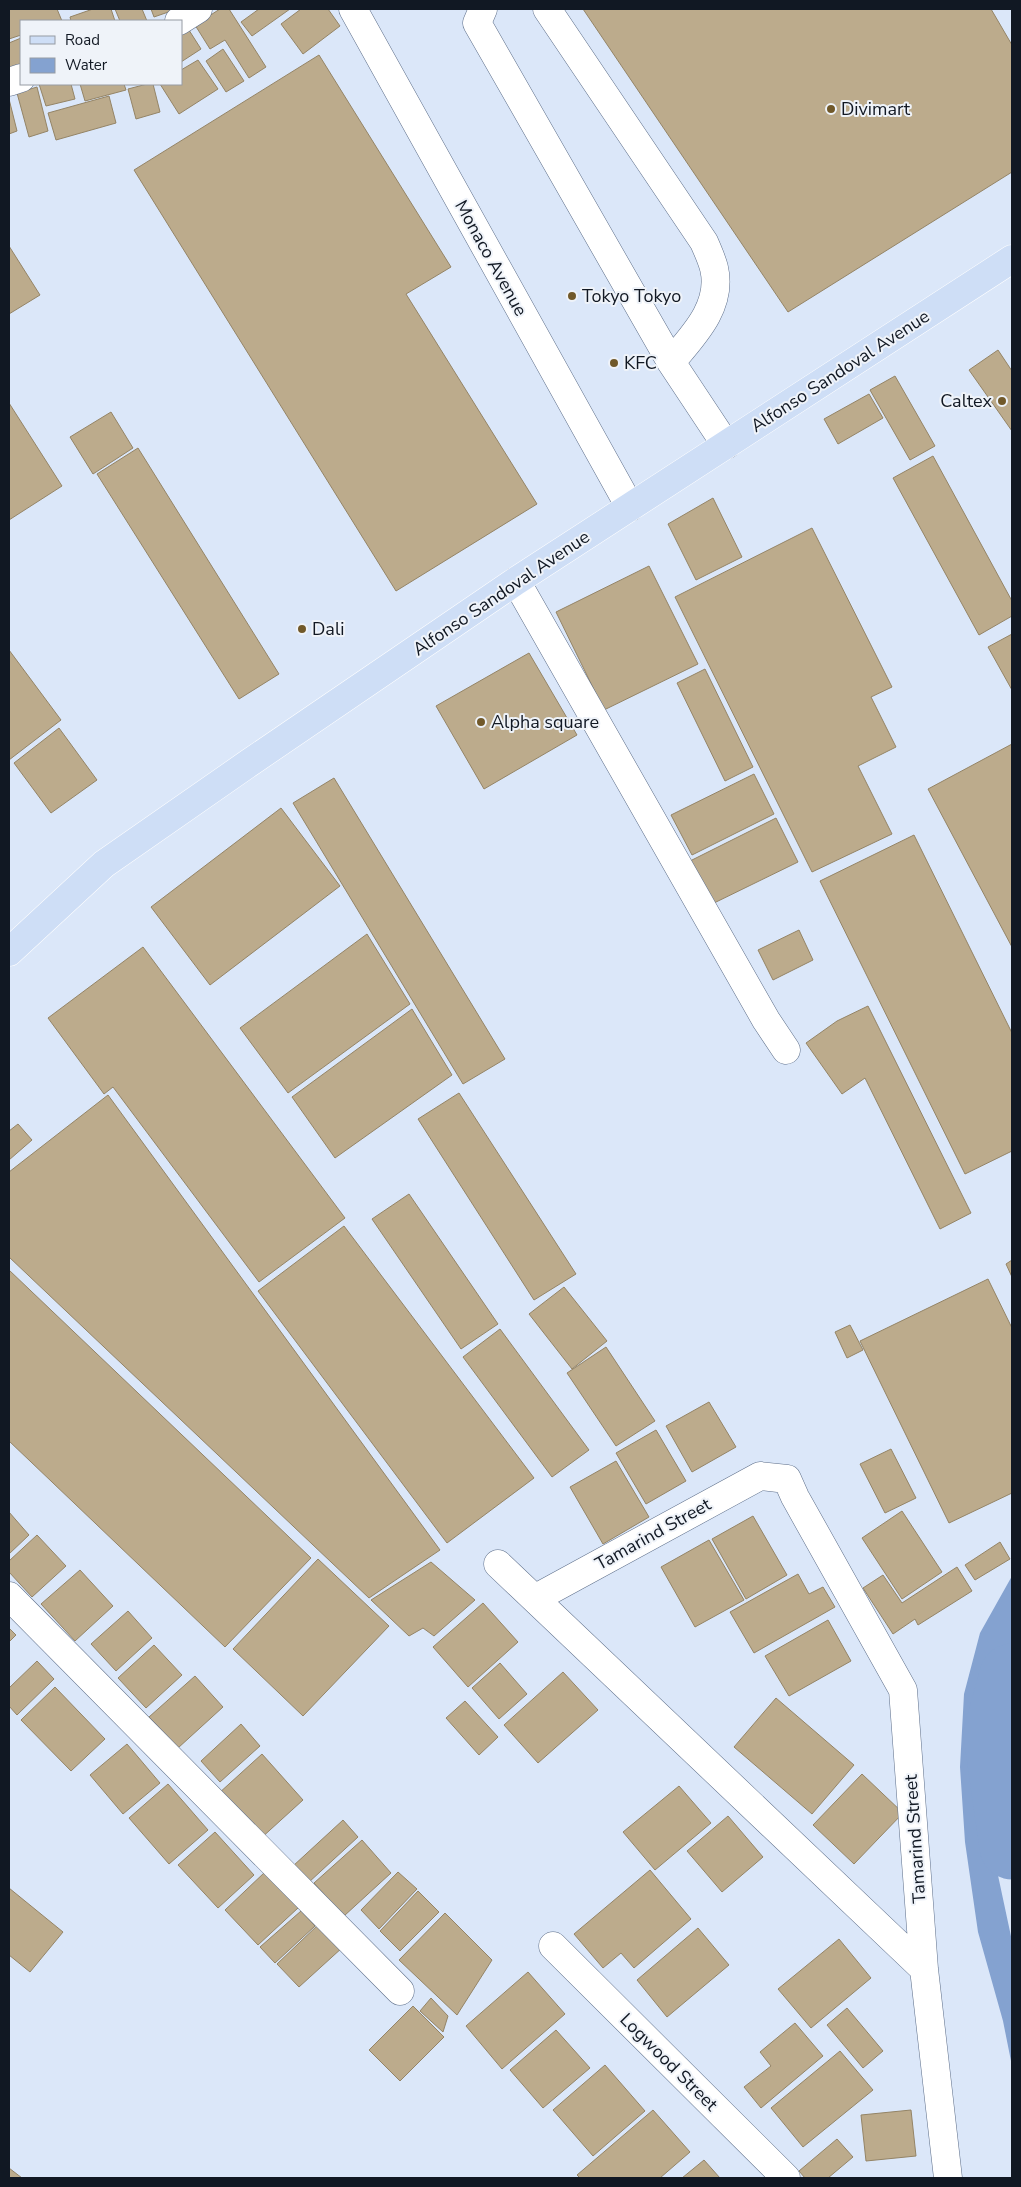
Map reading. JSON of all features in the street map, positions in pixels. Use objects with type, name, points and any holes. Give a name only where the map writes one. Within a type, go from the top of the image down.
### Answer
[{"type":"main road","name":"Alfonso Sandoval Avenue","points":[[9,952],[104,864],[516,582],[1012,259]]},
{"type":"street","points":[[181,20],[198,9]]},
{"type":"street","name":"Monaco Avenue","points":[[353,9],[630,508]]},
{"type":"street","points":[[483,9],[477,23],[671,362],[726,445]]},
{"type":"street","points":[[547,9],[704,242],[711,261],[714,270],[715,295],[702,324],[671,362]]},
{"type":"street","points":[[516,582],[766,1020],[786,1050]]},
{"type":"street","name":"Tamarind Street","points":[[536,1598],[760,1476],[787,1479],[795,1497],[903,1690],[924,1969],[948,2178]]},
{"type":"street","points":[[498,1564],[536,1598],[696,1754],[924,1969]]},
{"type":"street","points":[[9,1596],[400,1991]]},
{"type":"street","name":"Logwood Street","points":[[553,1946],[786,2178]]},
{"type":"water","points":[[1012,1576],[1012,1694],[996,1734],[991,1801],[996,1866],[1012,1941],[1012,2066],[1003,2021],[978,1932],[965,1842],[960,1767],[964,1694],[980,1633]]},
{"type":"building","points":[[9,9],[57,9],[62,20],[20,20],[20,35],[9,39]]},
{"type":"building","points":[[93,9],[111,9],[115,20],[71,20],[70,17]]},
{"type":"building","points":[[115,9],[142,9],[147,20],[120,20]]},
{"type":"building","points":[[151,9],[177,9],[154,17]]},
{"type":"building","points":[[220,9],[229,9],[266,67],[249,78],[225,40],[210,49],[195,25]]},
{"type":"building","points":[[259,9],[290,9],[252,36],[241,22]]},
{"type":"building","points":[[301,9],[328,9],[340,26],[303,54],[281,24]]},
{"type":"building","name":"Divimart","points":[[583,9],[991,9],[1012,45],[1012,172],[788,312]]},
{"type":"building","points":[[187,27],[201,49],[182,61],[182,30]]},
{"type":"building","points":[[20,38],[20,72],[9,76],[9,43]]},
{"type":"building","points":[[223,49],[244,81],[226,92],[206,61]]},
{"type":"building","points":[[319,55],[451,267],[406,294],[537,504],[396,591],[134,170]]},
{"type":"building","points":[[198,60],[218,89],[179,114],[161,85],[182,85],[182,69]]},
{"type":"building","points":[[39,85],[71,85],[75,99],[46,106]]},
{"type":"building","points":[[80,85],[124,85],[126,90],[85,101]]},
{"type":"building","points":[[143,85],[153,85],[160,112],[136,119],[128,89]]},
{"type":"building","points":[[37,87],[48,131],[29,137],[17,93]]},
{"type":"building","points":[[109,96],[116,123],[56,140],[48,113]]},
{"type":"building","points":[[9,99],[17,131],[9,134]]},
{"type":"building","points":[[9,246],[40,295],[9,314]]},
{"type":"building","name":"Caltex","points":[[998,350],[1012,371],[1012,431],[969,370]]},
{"type":"building","points":[[895,376],[935,446],[910,460],[870,390]]},
{"type":"building","points":[[869,394],[883,418],[838,444],[824,419]]},
{"type":"building","points":[[9,403],[62,486],[9,520]]},
{"type":"building","points":[[111,412],[133,448],[93,474],[70,437]]},
{"type":"building","points":[[138,448],[279,674],[239,699],[97,474]]},
{"type":"building","points":[[933,456],[1012,601],[1012,616],[979,635],[893,478]]},
{"type":"building","points":[[713,498],[742,557],[696,580],[668,524]]},
{"type":"building","points":[[812,528],[892,687],[871,697],[896,747],[858,766],[892,834],[812,872],[675,597]]},
{"type":"building","points":[[649,566],[698,664],[604,710],[556,612]]},
{"type":"building","points":[[1012,634],[1012,690],[988,647]]},
{"type":"building","points":[[9,650],[61,720],[9,760]]},
{"type":"building","points":[[529,653],[577,735],[484,789],[436,706]]},
{"type":"building","points":[[705,669],[753,767],[725,781],[677,683]]},
{"type":"building","points":[[59,728],[97,780],[51,813],[14,763]]},
{"type":"building","points":[[1012,744],[1012,947],[928,789]]},
{"type":"building","points":[[754,774],[774,814],[692,855],[671,815]]},
{"type":"building","points":[[334,778],[505,1059],[463,1084],[293,803]]},
{"type":"building","points":[[281,808],[340,886],[210,985],[151,907]]},
{"type":"building","points":[[776,818],[798,862],[712,904],[690,861]]},
{"type":"building","points":[[914,835],[1012,1033],[1012,1151],[965,1174],[820,881]]},
{"type":"building","points":[[799,930],[813,960],[773,980],[758,950]]},
{"type":"building","points":[[367,934],[410,1004],[288,1093],[240,1028]]},
{"type":"building","points":[[143,947],[345,1218],[259,1282],[113,1087],[104,1094],[48,1018]]},
{"type":"building","points":[[868,1006],[971,1213],[940,1229],[865,1078],[842,1094],[806,1043],[837,1021]]},
{"type":"building","points":[[412,1009],[452,1075],[335,1158],[292,1097]]},
{"type":"building","points":[[459,1093],[576,1274],[534,1300],[418,1119]]},
{"type":"building","points":[[108,1095],[440,1550],[369,1598],[9,1257],[9,1172]]},
{"type":"building","points":[[18,1124],[32,1140],[9,1160],[9,1131]]},
{"type":"building","points":[[409,1194],[498,1324],[461,1349],[372,1219]]},
{"type":"building","points":[[344,1226],[534,1478],[447,1543],[258,1291]]},
{"type":"building","points":[[1012,1260],[1012,1277],[1006,1264]]},
{"type":"building","points":[[9,1270],[311,1558],[225,1647],[9,1441]]},
{"type":"building","points":[[988,1279],[1012,1328],[1012,1493],[949,1523],[860,1341]]},
{"type":"building","points":[[564,1287],[607,1341],[572,1369],[529,1314]]},
{"type":"building","points":[[850,1325],[863,1350],[847,1358],[835,1332]]},
{"type":"building","points":[[500,1329],[589,1450],[552,1477],[463,1357]]},
{"type":"building","points":[[606,1347],[655,1421],[616,1446],[567,1373]]},
{"type":"building","points":[[709,1402],[736,1447],[692,1472],[666,1426]]},
{"type":"building","points":[[656,1430],[686,1481],[646,1504],[616,1453]]},
{"type":"building","points":[[891,1449],[916,1498],[885,1513],[860,1464]]},
{"type":"building","points":[[616,1461],[649,1517],[603,1544],[570,1487]]},
{"type":"building","points":[[902,1511],[942,1572],[902,1599],[862,1538]]},
{"type":"building","points":[[9,1512],[29,1535],[9,1554]]},
{"type":"building","points":[[753,1516],[787,1575],[746,1599],[712,1539]]},
{"type":"building","points":[[37,1535],[66,1566],[32,1597],[9,1572],[9,1561]]},
{"type":"building","points":[[709,1540],[744,1600],[695,1627],[661,1567]]},
{"type":"building","points":[[1000,1542],[1010,1559],[975,1580],[965,1565]]},
{"type":"building","points":[[318,1559],[389,1626],[303,1716],[233,1649]]},
{"type":"building","points":[[431,1562],[475,1600],[434,1636],[423,1628],[409,1636],[371,1600]]},
{"type":"building","points":[[957,1567],[972,1591],[918,1625],[915,1619],[893,1634],[863,1588],[883,1575],[902,1603]]},
{"type":"building","points":[[80,1570],[113,1606],[75,1641],[41,1604]]},
{"type":"building","points":[[798,1574],[809,1594],[823,1587],[835,1607],[754,1653],[730,1612]]},
{"type":"building","points":[[483,1603],[518,1642],[468,1687],[433,1647]]},
{"type":"building","points":[[128,1611],[152,1638],[116,1671],[91,1644]]},
{"type":"building","points":[[828,1620],[851,1661],[789,1696],[765,1656]]},
{"type":"building","points":[[9,1628],[16,1635],[9,1642]]},
{"type":"building","points":[[154,1645],[182,1675],[146,1708],[118,1678]]},
{"type":"building","points":[[37,1661],[54,1679],[17,1715],[9,1706],[9,1688]]},
{"type":"building","points":[[500,1663],[527,1694],[499,1719],[472,1688]]},
{"type":"building","points":[[563,1672],[598,1710],[538,1763],[504,1725]]},
{"type":"building","points":[[195,1676],[223,1707],[178,1748],[149,1717]]},
{"type":"building","points":[[55,1687],[105,1739],[71,1771],[21,1720]]},
{"type":"building","points":[[776,1698],[854,1765],[812,1814],[734,1747]]},
{"type":"building","points":[[465,1701],[498,1737],[479,1755],[446,1718]]},
{"type":"building","points":[[241,1724],[260,1746],[220,1782],[201,1761]]},
{"type":"building","points":[[127,1744],[160,1783],[123,1814],[90,1775]]},
{"type":"building","points":[[262,1754],[303,1800],[259,1840],[218,1794]]},
{"type":"building","points":[[862,1774],[903,1813],[854,1864],[813,1825]]},
{"type":"building","points":[[168,1784],[208,1830],[169,1864],[129,1818]]},
{"type":"building","points":[[679,1786],[711,1823],[655,1870],[623,1832]]},
{"type":"building","points":[[728,1816],[763,1857],[722,1892],[687,1851]]},
{"type":"building","points":[[343,1820],[358,1837],[308,1883],[293,1866]]},
{"type":"building","points":[[215,1832],[254,1875],[218,1908],[178,1865]]},
{"type":"building","points":[[362,1840],[391,1873],[344,1916],[314,1883]]},
{"type":"building","points":[[650,1870],[691,1919],[634,1968],[621,1953],[603,1968],[574,1934]]},
{"type":"building","points":[[265,1872],[298,1908],[258,1945],[225,1910]]},
{"type":"building","points":[[398,1872],[417,1889],[379,1929],[361,1910]]},
{"type":"building","points":[[9,1888],[63,1932],[30,1972],[9,1955]]},
{"type":"building","points":[[418,1891],[439,1912],[400,1951],[380,1931]]},
{"type":"building","points":[[301,1911],[315,1926],[275,1963],[260,1947]]},
{"type":"building","points":[[445,1913],[492,1960],[457,2015],[399,1960]]},
{"type":"building","points":[[320,1923],[343,1947],[299,1987],[277,1964]]},
{"type":"building","points":[[698,1928],[729,1965],[667,2017],[637,1980]]},
{"type":"building","points":[[839,1939],[871,1978],[811,2028],[778,1989]]},
{"type":"building","points":[[528,1972],[565,2014],[502,2069],[466,2026]]},
{"type":"building","points":[[431,1998],[448,2016],[443,2032],[420,2011]]},
{"type":"building","points":[[413,2006],[444,2037],[400,2081],[369,2050]]},
{"type":"building","points":[[847,2008],[883,2051],[863,2068],[827,2025]]},
{"type":"building","points":[[795,2023],[823,2056],[761,2108],[744,2087],[771,2066],[760,2052]]},
{"type":"building","points":[[556,2030],[590,2068],[543,2108],[510,2070]]},
{"type":"building","points":[[840,2051],[873,2090],[803,2147],[771,2108]]},
{"type":"building","points":[[605,2065],[645,2111],[593,2156],[553,2110]]},
{"type":"building","points":[[653,2110],[690,2152],[660,2178],[580,2178],[577,2175]]},
{"type":"building","points":[[911,2110],[916,2156],[866,2161],[861,2115]]},
{"type":"building","points":[[837,2139],[853,2157],[828,2178],[805,2178],[799,2171]]},
{"type":"building","points":[[704,2160],[720,2178],[682,2178]]},
{"type":"building","points":[[9,2168],[22,2178],[9,2178]]},
{"type":"waterway","points":[[1012,1676],[996,1734],[1012,1847]]},
{"type":"place","name":"Divimart","points":[[831,109]]},
{"type":"place","name":"Tokyo Tokyo","points":[[572,296]]},
{"type":"place","name":"KFC","points":[[614,363]]},
{"type":"place","name":"Caltex","points":[[1002,401]]},
{"type":"place","name":"Dali","points":[[302,629]]},
{"type":"place","name":"Alpha square","points":[[481,722]]}]
